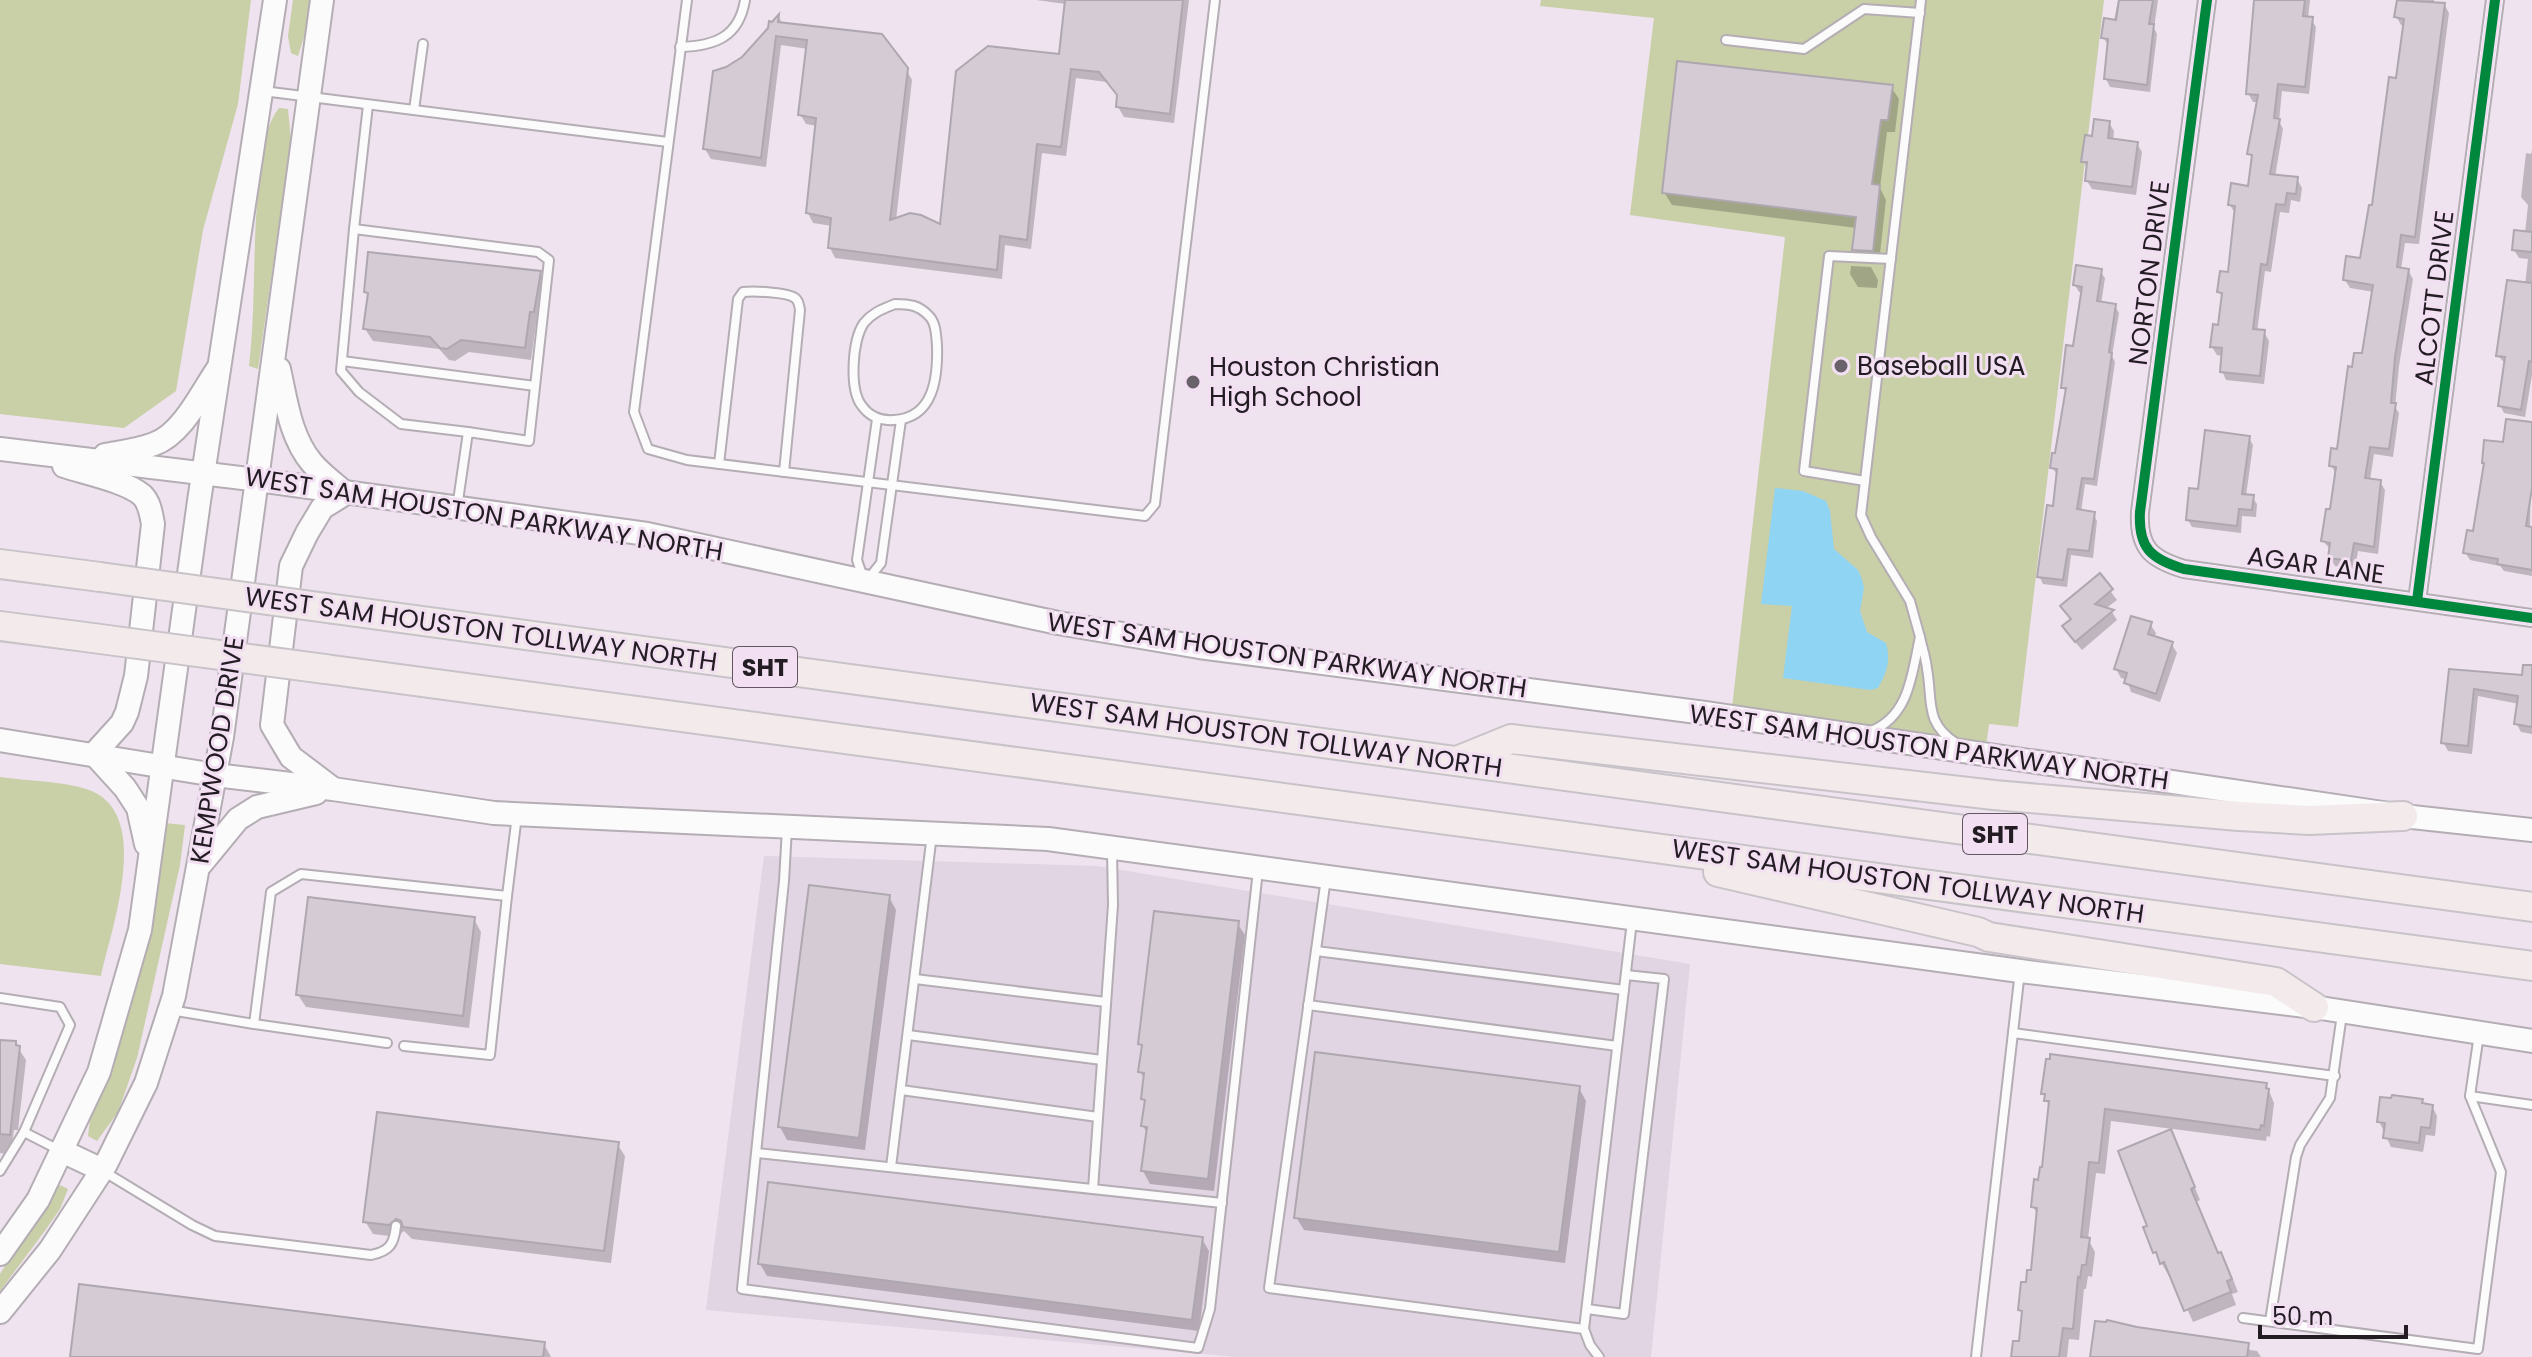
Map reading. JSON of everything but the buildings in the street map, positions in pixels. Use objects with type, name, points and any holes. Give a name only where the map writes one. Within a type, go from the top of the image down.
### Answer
[{"type":"highway","name":"WEST SAM HOUSTON TOLLWAY NORTH","points":[[0,564],[2532,907]]},
{"type":"highway","name":"WEST SAM HOUSTON TOLLWAY NORTH","points":[[0,626],[2532,966]]},
{"type":"highway","points":[[1457,761],[1511,739],[1994,795],[2309,820],[2403,816]]},
{"type":"highway","points":[[1553,834],[1989,937],[2276,982],[2314,1007]]},
{"type":"main road","name":"KEMPWOOD DRIVE","points":[[0,1253],[38,1200],[99,1072],[140,930],[275,0]]},
{"type":"main road","name":"KEMPWOOD DRIVE","points":[[0,1312],[50,1250],[102,1170],[146,1083],[170,1010],[215,775],[322,0]]},
{"type":"main road","points":[[275,352],[292,428],[301,447],[312,464],[346,493],[322,508],[291,566],[272,725],[291,757],[333,789]]},
{"type":"main road","points":[[88,459],[155,444],[171,436],[184,422],[221,363]]},
{"type":"main road","name":"WEST SAM HOUSTON PARKWAY NORTH","points":[[0,449],[205,473],[647,534],[1058,623],[1199,647],[1858,736],[2403,816],[2532,830]]},
{"type":"main road","points":[[24,452],[128,487],[143,496],[150,507],[153,524],[136,676],[122,723],[94,754]]},
{"type":"main road","points":[[0,740],[215,775],[517,815],[1048,839],[2020,971],[2314,1007],[2532,1041]]},
{"type":"main road","points":[[94,754],[125,788],[138,808],[149,860]]},
{"type":"main road","points":[[198,867],[238,819],[257,807],[333,789]]},
{"type":"main road","points":[[62,1151],[102,1170]]},
{"type":"street","name":"NORTON DRIVE","points":[[2148,550],[2139,532],[2140,512],[2207,0]]},
{"type":"street","name":"ALCOTT DRIVE","points":[[2417,601],[2495,0]]},
{"type":"street","name":"AGAR LANE","points":[[2148,550],[2162,562],[2184,569],[2532,618]]},
{"type":"lane","points":[[687,0],[634,412],[648,449],[687,460],[1145,516],[1155,504],[1215,0]]},
{"type":"lane","points":[[680,47],[709,43],[733,30],[743,12],[745,0]]},
{"type":"lane","points":[[1921,0],[1861,515],[1910,601],[1928,670],[1930,710],[1941,734],[1970,752]]},
{"type":"lane","points":[[1726,40],[1804,49],[1864,9],[1920,13]]},
{"type":"lane","points":[[414,110],[423,44]]},
{"type":"lane","points":[[262,90],[668,142]]},
{"type":"lane","points":[[354,229],[538,252],[549,260],[529,441],[401,424],[359,392],[341,371],[354,229],[368,105]]},
{"type":"lane","points":[[1865,481],[1804,471],[1829,256],[1891,259]]},
{"type":"lane","points":[[719,464],[738,299],[743,292],[750,291],[792,296],[798,300],[800,310],[784,472]]},
{"type":"lane","points":[[895,304],[910,304],[932,318],[938,362],[935,385],[927,403],[912,417],[877,419],[865,411],[858,401],[853,369],[856,345],[863,325],[877,311],[895,304]]},
{"type":"lane","points":[[342,361],[535,386]]},
{"type":"lane","points":[[865,583],[857,560],[877,419]]},
{"type":"lane","points":[[865,583],[881,563],[901,420]]},
{"type":"lane","points":[[457,508],[468,432]]},
{"type":"lane","points":[[1858,736],[1886,725],[1902,706],[1920,637]]},
{"type":"lane","points":[[404,1046],[490,1055],[517,815]]},
{"type":"lane","points":[[787,827],[784,883],[742,1289],[1198,1348],[1210,1309],[1258,868]]},
{"type":"lane","points":[[891,1167],[932,834]]},
{"type":"lane","points":[[1093,1189],[1113,905],[1112,848]]},
{"type":"lane","points":[[254,1024],[271,892],[301,874],[507,896]]},
{"type":"lane","points":[[1326,877],[1269,1288],[1584,1329]]},
{"type":"lane","points":[[1599,1357],[1584,1329],[1632,918]]},
{"type":"lane","points":[[1316,951],[1624,990]]},
{"type":"lane","points":[[1976,1357],[2020,971]]},
{"type":"lane","points":[[1587,1309],[1624,1314],[1664,979],[1626,975]]},
{"type":"lane","points":[[915,979],[1106,1002]]},
{"type":"lane","points":[[0,998],[60,1007],[70,1025],[24,1132],[0,1171]]},
{"type":"lane","points":[[1308,1005],[1617,1046]]},
{"type":"lane","points":[[170,1010],[387,1043]]},
{"type":"lane","points":[[2270,1321],[2296,1157],[2300,1145],[2328,1104],[2335,1076],[2343,1012]]},
{"type":"lane","points":[[2013,1033],[2335,1076]]},
{"type":"lane","points":[[2243,1318],[2478,1349],[2500,1184],[2497,1163],[2470,1096],[2480,1033]]},
{"type":"lane","points":[[908,1035],[1102,1060]]},
{"type":"lane","points":[[901,1090],[1098,1117]]},
{"type":"lane","points":[[2470,1096],[2532,1105]]},
{"type":"lane","points":[[24,1132],[62,1151]]},
{"type":"lane","points":[[757,1153],[1222,1203]]},
{"type":"lane","points":[[102,1170],[215,1236],[371,1255],[387,1252],[394,1241],[396,1226]]},
{"type":"shaded area","points":[[764,856],[1097,866],[1690,964],[1651,1357],[1237,1357],[706,1310]]},
{"type":"green space","points":[[0,0],[251,0],[238,104],[203,230],[176,391],[124,428],[0,414]]},
{"type":"green space","points":[[293,0],[311,0],[309,21],[298,56],[291,53],[288,36]]},
{"type":"green space","name":"Baseball USA","points":[[1541,0],[2104,0],[2018,727],[1989,724],[1985,755],[1731,717],[1785,237],[1630,215],[1654,18],[1540,6]]},
{"type":"green space","points":[[279,108],[288,109],[291,141],[258,369],[249,366],[256,212],[266,140]]},
{"type":"green space","points":[[0,777],[86,789],[107,801],[119,820],[124,845],[123,873],[101,976],[0,964]]},
{"type":"green space","points":[[164,823],[185,825],[180,865],[137,1058],[118,1112],[97,1141],[88,1136],[90,1119]]},
{"type":"green space","points":[[60,1185],[68,1189],[60,1209],[0,1291],[0,1274],[43,1205]]},
{"type":"water","points":[[1775,488],[1803,491],[1826,501],[1834,549],[1858,570],[1862,579],[1864,588],[1860,611],[1867,632],[1886,643],[1887,666],[1878,688],[1870,690],[1783,678],[1792,606],[1761,604]]},
{"type":"cycle path","points":[[2207,0],[2140,512],[2144,543],[2155,556],[2184,569],[2532,618]]},
{"type":"cycle path","points":[[2417,601],[2495,0]]},
{"type":"place","name":"Baseball USA","points":[[1841,366]]},
{"type":"place","name":"Houston Christian High School","points":[[1193,382]]}]
